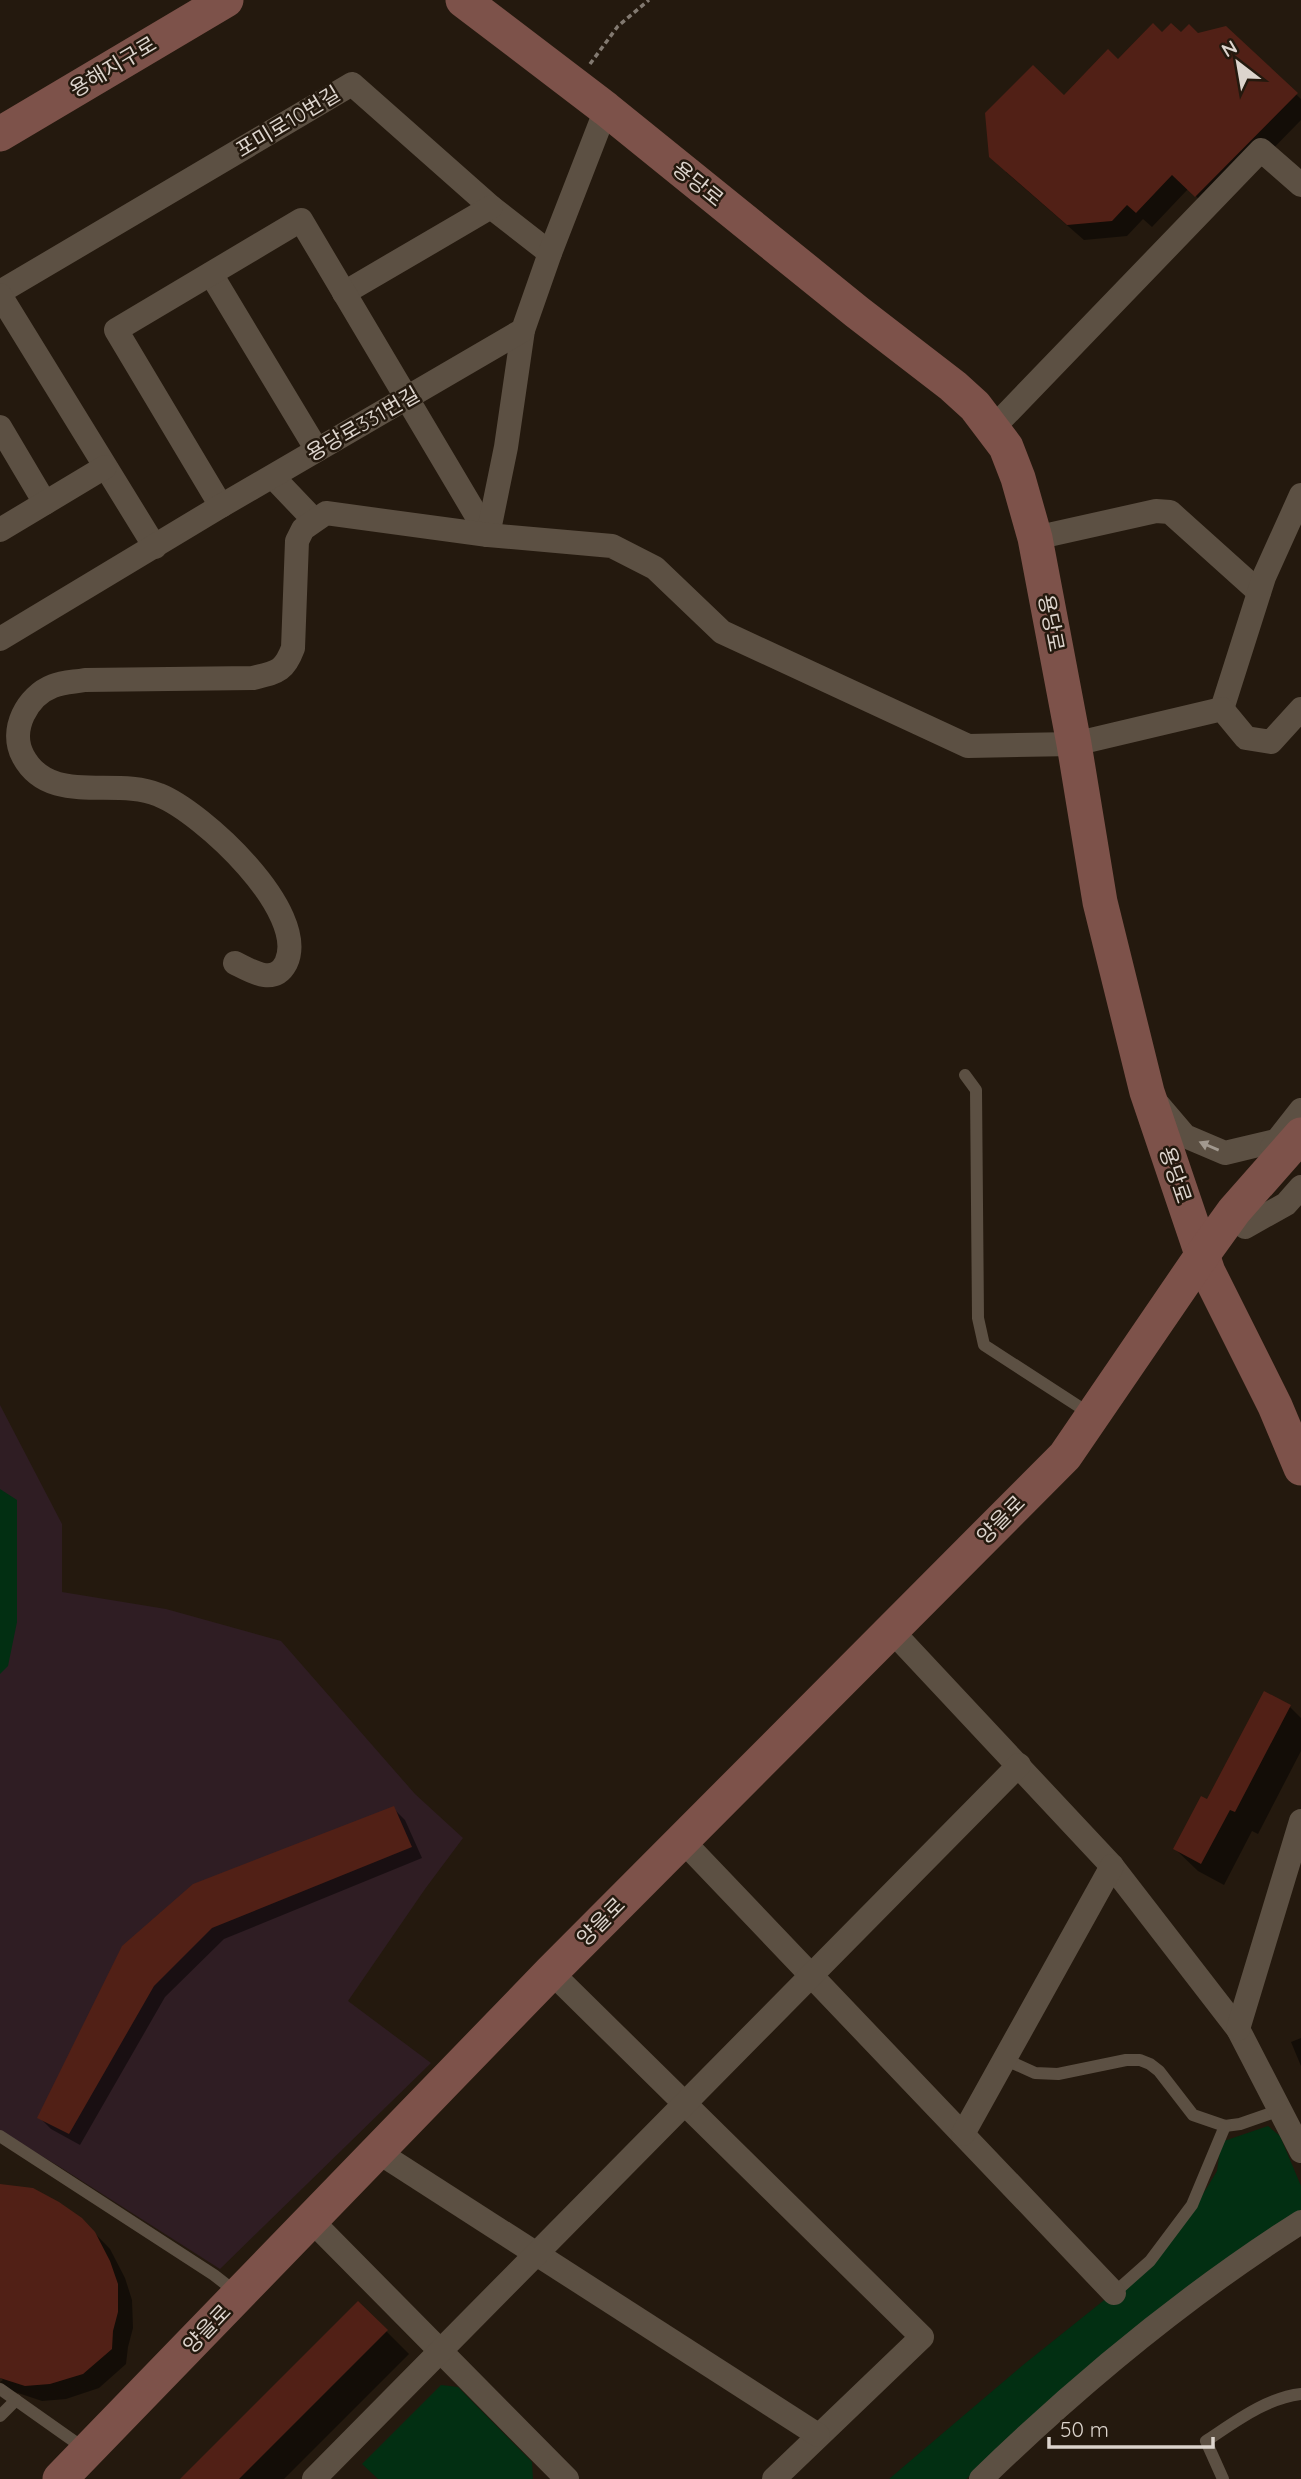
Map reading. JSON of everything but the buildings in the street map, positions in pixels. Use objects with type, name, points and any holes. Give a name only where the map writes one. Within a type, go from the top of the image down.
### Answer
[{"type":"street","name":"용해지구로","points":[[0,134],[226,0]]},
{"type":"street","name":"용당로","points":[[463,0],[953,386],[975,406],[1006,447],[1035,538],[1074,744],[1100,902],[1147,1092],[1205,1263],[1288,1412],[1301,1468]]},
{"type":"street","name":"포미로10번길","points":[[0,293],[352,84],[491,208],[550,253]]},
{"type":"street","points":[[488,535],[506,447],[523,330],[606,110]]},
{"type":"street","points":[[993,428],[1261,150],[1301,185]]},
{"type":"street","points":[[344,293],[491,208]]},
{"type":"street","points":[[221,506],[116,330],[301,220],[488,535]]},
{"type":"street","points":[[211,274],[317,450]]},
{"type":"street","points":[[0,293],[155,547]]},
{"type":"street","name":"용당로331번길","points":[[0,639],[523,330]]},
{"type":"street","points":[[0,427],[45,503]]},
{"type":"street","points":[[0,530],[105,467]]},
{"type":"street","points":[[273,477],[314,520]]},
{"type":"street","points":[[1222,709],[1264,577],[1301,495]]},
{"type":"street","points":[[1035,538],[1156,511],[1170,512],[1259,593]]},
{"type":"street","points":[[235,963],[261,976],[272,975],[284,967],[291,948],[285,923],[273,900],[235,853],[196,817],[161,795],[135,788],[70,787],[41,778],[34,772],[20,749],[18,728],[22,717],[39,695],[61,684],[85,680],[253,678],[276,673],[287,664],[293,648],[297,541],[303,529],[326,513],[488,535],[612,547],[655,568],[722,632],[968,746],[1074,744],[1222,709]]},
{"type":"street","points":[[1222,709],[1246,738],[1271,742],[1301,709]]},
{"type":"street","points":[[1147,1092],[1185,1136],[1225,1153],[1288,1138],[1301,1110]]},
{"type":"street","name":"양을로","points":[[60,2479],[551,1972],[1065,1456],[1132,1357],[1240,1219],[1288,1138]]},
{"type":"street","name":"양을로","points":[[1240,1219],[1301,1164]]},
{"type":"street","points":[[1240,1219],[1286,1204],[1301,1187]]},
{"type":"street","points":[[892,1631],[1112,1866],[1238,2029],[1290,2118],[1301,2151]]},
{"type":"street","points":[[314,2479],[1019,1765]]},
{"type":"street","points":[[1238,2029],[1301,1821]]},
{"type":"street","points":[[682,1840],[1114,2293]]},
{"type":"street","points":[[963,2134],[1112,1866]]},
{"type":"street","points":[[551,1972],[922,2337],[774,2479]]},
{"type":"street","points":[[378,2152],[818,2435]]},
{"type":"street","points":[[312,2221],[563,2478]]},
{"type":"street","points":[[981,2479],[1068,2397],[1128,2346],[1203,2289],[1301,2222]]},
{"type":"lane","points":[[965,1075],[976,1090],[978,1318],[984,1345],[1092,1416]]},
{"type":"lane","points":[[1004,2059],[1035,2073],[1058,2074],[1126,2060],[1140,2060],[1159,2071],[1193,2115],[1225,2126],[1290,2118]]},
{"type":"lane","points":[[1114,2293],[1150,2261],[1192,2205],[1225,2126]]},
{"type":"lane","points":[[0,2136],[215,2275],[240,2295]]},
{"type":"lane","points":[[0,2389],[88,2452]]},
{"type":"lane","points":[[1223,2479],[1206,2441],[1247,2414],[1284,2396],[1301,2394]]},
{"type":"lane","points":[[0,2416],[16,2400]]},
{"type":"path","points":[[574,85],[618,26],[649,0]]},
{"type":"shaded area","points":[[0,1405],[62,1524],[62,1592],[166,1609],[281,1641],[415,1794],[463,1838],[348,2001],[431,2063],[220,2269],[0,2131]]},
{"type":"green space","points":[[0,1489],[17,1500],[17,1622],[8,1666],[0,1674]]},
{"type":"green space","points":[[1268,2126],[1280,2136],[1301,2186],[1301,2210],[1074,2382],[966,2479],[889,2479],[1023,2365],[1153,2261],[1187,2219],[1217,2171],[1221,2142]]},
{"type":"green space","points":[[441,2385],[458,2387],[532,2462],[533,2479],[378,2479],[362,2464]]}]
